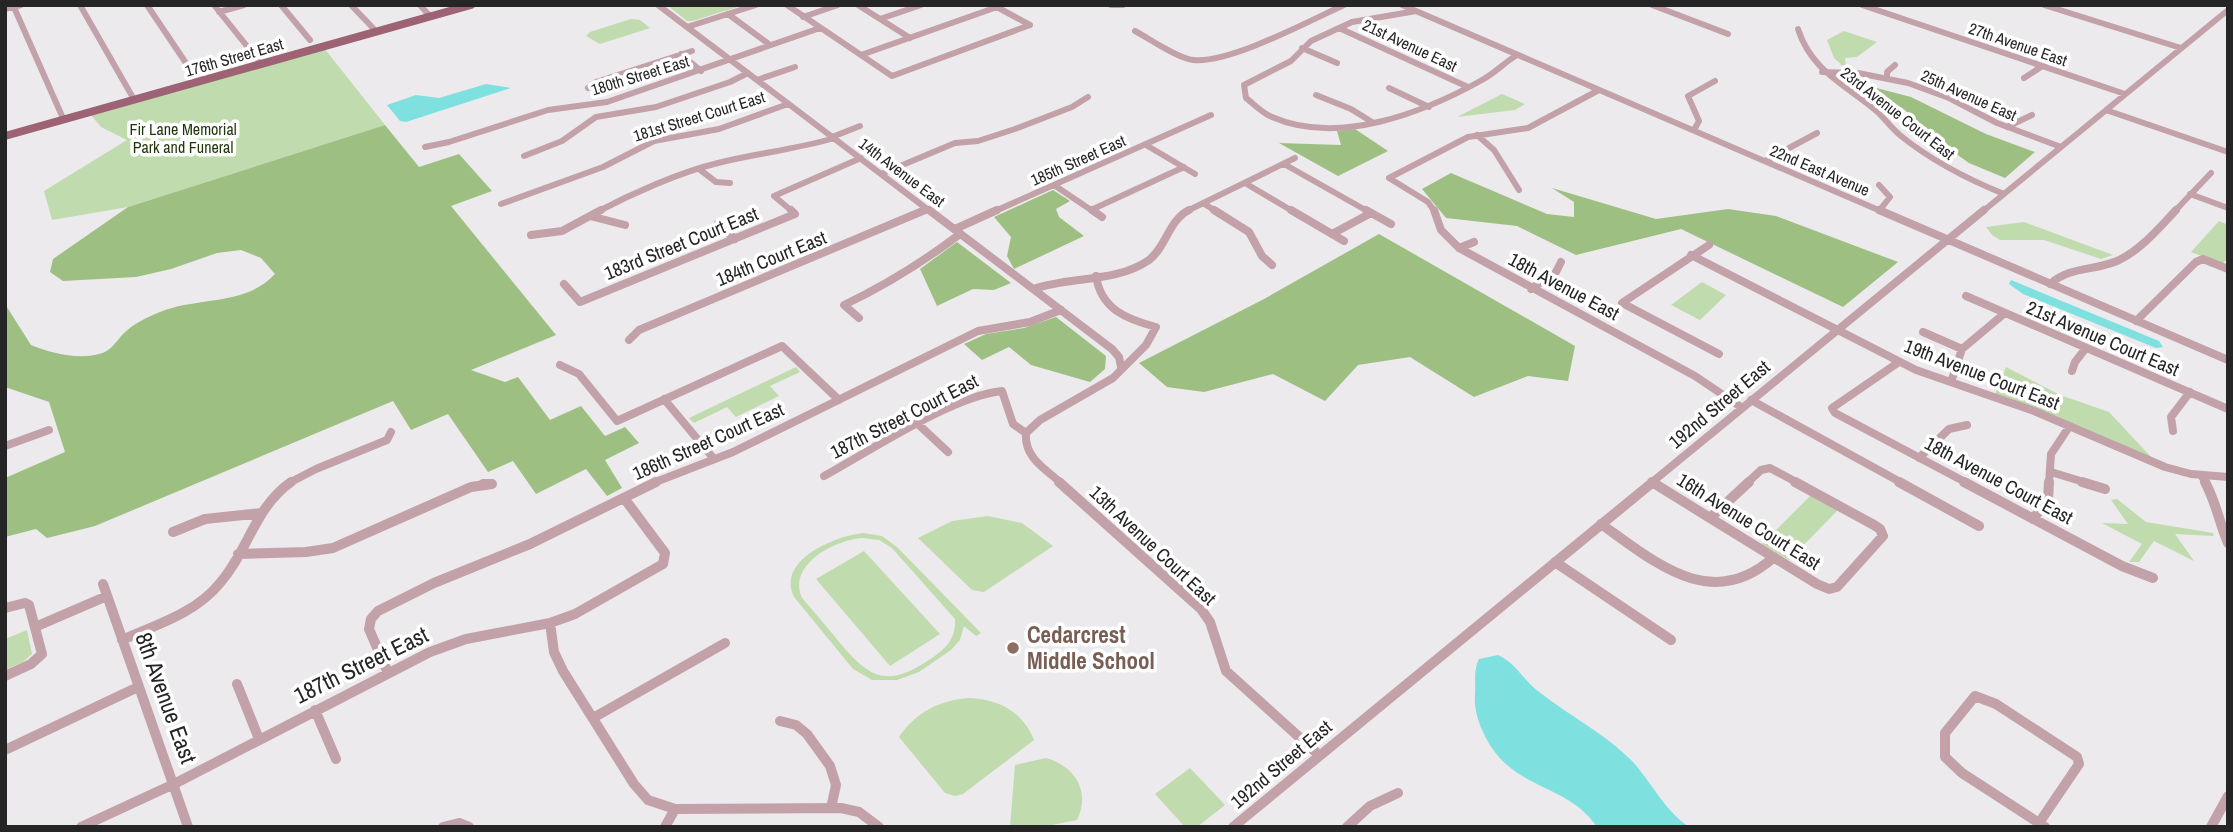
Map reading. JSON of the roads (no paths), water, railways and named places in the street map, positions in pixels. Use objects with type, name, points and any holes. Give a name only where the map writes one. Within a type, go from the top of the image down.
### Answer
[{"type":"main road","name":"176th Street East","points":[[5,134],[458,5]]},
{"type":"main road","name":"176th Street East","points":[[5,134],[471,5]]},
{"type":"main road","points":[[331,44],[373,29]]},
{"type":"main road","points":[[16,132],[62,116]]},
{"type":"street","points":[[80,5],[132,96]]},
{"type":"street","points":[[147,5],[196,78]]},
{"type":"street","points":[[214,5],[258,61]]},
{"type":"street","points":[[219,12],[244,5]]},
{"type":"street","points":[[281,5],[310,40]]},
{"type":"street","points":[[351,5],[373,29]]},
{"type":"street","points":[[420,5],[428,13]]},
{"type":"street","name":"14th Avenue East","points":[[658,5],[1062,310],[1117,354],[1121,367]]},
{"type":"street","points":[[687,27],[756,5]]},
{"type":"street","points":[[787,5],[892,76],[1030,25],[995,6],[861,55]]},
{"type":"street","points":[[803,16],[838,5]]},
{"type":"street","points":[[858,5],[910,38]]},
{"type":"street","points":[[880,19],[921,5]]},
{"type":"street","points":[[1111,5],[1123,5]]},
{"type":"street","points":[[1135,31],[1190,60],[1198,61],[1229,53],[1344,5]]},
{"type":"street","name":"22nd East Avenue","points":[[1402,5],[2228,360]]},
{"type":"street","points":[[1652,5],[1728,34]]},
{"type":"street","name":"27th Avenue East","points":[[1862,5],[2125,94]]},
{"type":"street","points":[[2045,5],[2181,48]]},
{"type":"street","points":[[5,9],[16,6],[62,116]]},
{"type":"street","name":"192nd Street East","points":[[1233,827],[1741,407],[2228,10]]},
{"type":"street","points":[[1416,11],[1358,21],[1311,41],[1291,61],[1250,80],[1244,90],[1250,104],[1285,123],[1314,130],[1373,122],[1429,107],[1493,74],[1507,60],[1517,55]]},
{"type":"street","points":[[728,14],[770,45]]},
{"type":"street","name":"180th Street East","points":[[425,146],[449,142],[548,110],[600,104],[820,28]]},
{"type":"street","name":"21st Avenue East","points":[[1339,28],[1468,87]]},
{"type":"street","name":"23rd Avenue Court East","points":[[1798,30],[1802,47],[1822,72],[1837,85],[1875,110],[1888,125],[1943,167],[2004,194]]},
{"type":"street","points":[[1302,48],[1337,63]]},
{"type":"street","points":[[588,89],[596,82],[692,51]]},
{"type":"street","points":[[681,54],[701,71]]},
{"type":"street","points":[[1887,77],[1887,72],[1895,65]]},
{"type":"street","points":[[757,80],[795,66]]},
{"type":"street","points":[[2024,78],[2041,67]]},
{"type":"street","name":"25th Avenue East","points":[[1822,72],[1846,71],[1887,77],[1949,98],[2007,127],[2061,147]]},
{"type":"street","points":[[524,156],[562,141],[596,117],[656,107],[748,73]]},
{"type":"street","points":[[1694,130],[1700,119],[1688,102],[1688,96],[1716,81]]},
{"type":"street","points":[[1389,88],[1429,107]]},
{"type":"street","points":[[1949,98],[1961,89]]},
{"type":"street","points":[[1477,135],[1528,128],[1600,90]]},
{"type":"street","points":[[1316,95],[1373,122]]},
{"type":"street","points":[[881,174],[955,143],[978,141],[1015,130],[1072,107],[1088,97]]},
{"type":"street","name":"181st Street Court East","points":[[501,204],[603,167],[654,141],[719,128],[788,104]]},
{"type":"street","points":[[2106,110],[2228,152]]},
{"type":"street","name":"185th Street East","points":[[859,318],[844,305],[880,288],[918,265],[958,231],[1211,115]]},
{"type":"street","points":[[2007,127],[2032,115]]},
{"type":"street","points":[[531,235],[554,234],[625,197],[699,169],[737,158],[808,147],[860,126]]},
{"type":"street","points":[[1765,161],[1817,133]]},
{"type":"street","points":[[1477,135],[1494,150],[1519,190]]},
{"type":"street","name":"18th Avenue East","points":[[1477,135],[1389,178],[1429,202],[1441,230],[1459,248],[1695,376],[1741,407]]},
{"type":"street","points":[[1146,145],[1195,174]]},
{"type":"street","name":"183rd Street Court East","points":[[564,284],[580,302],[795,214],[774,196],[861,158]]},
{"type":"street","points":[[1034,289],[1063,279],[1127,271],[1149,260],[1159,251],[1176,219],[1295,158]]},
{"type":"street","points":[[1284,164],[1391,224]]},
{"type":"street","points":[[1091,210],[1184,167]]},
{"type":"street","points":[[699,169],[716,182],[730,183]]},
{"type":"street","points":[[2050,285],[2071,269],[2103,265],[2130,254],[2211,173]]},
{"type":"street","points":[[1245,183],[1344,241]]},
{"type":"street","points":[[1054,185],[1102,217]]},
{"type":"street","points":[[1879,185],[1890,197],[1879,211]]},
{"type":"street","points":[[2190,194],[2228,208]]},
{"type":"street","points":[[1203,203],[1249,232],[1262,256],[1272,265]]},
{"type":"street","name":"184th Court East","points":[[629,340],[639,330],[928,209]]},
{"type":"street","points":[[1332,234],[1371,213]]},
{"type":"street","points":[[590,216],[625,225]]},
{"type":"street","points":[[718,223],[735,239]]},
{"type":"street","points":[[1459,248],[1474,242]]},
{"type":"street","points":[[1709,245],[1622,303],[1719,354]]},
{"type":"street","name":"19th Avenue Court East","points":[[1691,255],[1839,328],[1899,362],[2165,467],[2202,475],[2228,477]]},
{"type":"street","points":[[2136,321],[2190,266],[2203,259],[2228,269]]},
{"type":"street","points":[[1531,289],[1556,272],[1561,262]]},
{"type":"street","points":[[1026,433],[1040,420],[1109,381],[1121,367],[1139,355],[1156,327],[1132,320],[1110,308],[1100,296],[1096,276]]},
{"type":"street","name":"21st Avenue Court East","points":[[1966,296],[2228,409]]},
{"type":"street","name":"186th Street Court East","points":[[388,673],[370,635],[369,624],[373,615],[396,601],[530,544],[668,476],[714,459],[978,331],[1030,322],[1062,310]]},
{"type":"street","points":[[1951,382],[1962,349],[2005,313]]},
{"type":"street","points":[[1923,331],[1962,349]]},
{"type":"street","points":[[561,365],[579,374],[617,421],[782,346],[839,400]]},
{"type":"street","points":[[2072,371],[2075,362],[2086,348]]},
{"type":"street","points":[[1832,408],[1853,390],[1881,379],[1899,362]]},
{"type":"street","name":"13th Avenue Court East","points":[[1000,390],[1013,424],[1026,433],[1025,446],[1031,457],[1201,609],[1210,622],[1226,671],[1319,755]]},
{"type":"street","name":"187th Street Court East","points":[[824,476],[978,395],[1000,390]]},
{"type":"street","points":[[2173,430],[2171,417],[2190,392]]},
{"type":"street","points":[[664,399],[714,459]]},
{"type":"street","points":[[1751,400],[1979,526]]},
{"type":"street","name":"18th Avenue Court East","points":[[1832,408],[1835,413],[2122,566],[2153,578]]},
{"type":"street","points":[[919,425],[948,452]]},
{"type":"street","points":[[1919,458],[1950,429],[1968,425]]},
{"type":"street","points":[[2034,519],[2048,500],[2051,454],[2069,427]]},
{"type":"street","points":[[5,446],[49,430]]},
{"type":"street","points":[[122,640],[206,598],[222,582],[262,513],[286,485],[387,440],[391,432]]},
{"type":"street","name":"16th Avenue Court East","points":[[1652,482],[1710,518],[1774,557],[1829,589],[1837,587],[1882,540],[1883,533],[1865,520],[1770,468],[1761,470],[1710,518]]},
{"type":"street","points":[[2051,472],[2105,489]]},
{"type":"street","points":[[2202,475],[2216,501],[2220,523],[2228,543]]},
{"type":"street","points":[[238,554],[306,552],[333,548],[471,487],[492,484]]},
{"type":"street","name":"187th Street East","points":[[81,827],[174,784],[388,673],[456,642],[550,623],[600,601],[653,572],[665,561],[666,555],[624,498]]},
{"type":"street","points":[[173,532],[205,519],[262,513]]},
{"type":"street","points":[[1601,524],[1678,574],[1715,583],[1746,579],[1774,557]]},
{"type":"street","points":[[1555,562],[1671,640]]},
{"type":"street","name":"8th Avenue East","points":[[103,584],[138,687],[153,718],[188,827]]},
{"type":"street","points":[[35,627],[107,596]]},
{"type":"street","points":[[5,608],[25,603],[29,605],[42,654],[5,676]]},
{"type":"street","points":[[550,623],[557,661],[634,784],[648,800],[675,809],[831,808],[859,812],[879,827]]},
{"type":"street","points":[[593,718],[725,643]]},
{"type":"street","points":[[237,684],[259,739]]},
{"type":"street","points":[[5,750],[138,687]]},
{"type":"street","points":[[1979,697],[1996,704],[2077,757],[2078,764],[2042,825],[1947,760],[1943,740],[1945,733],[1971,698],[1979,697]]},
{"type":"street","points":[[315,710],[335,759]]},
{"type":"street","points":[[780,721],[796,725],[807,734],[830,766],[836,785],[831,808]]},
{"type":"street","points":[[1347,827],[1379,800],[1398,793]]},
{"type":"street","points":[[2211,827],[2228,796]]},
{"type":"street","points":[[665,827],[675,809]]},
{"type":"street","points":[[443,827],[464,825]]},
{"type":"water","points":[[486,84],[511,88],[406,122],[400,121],[387,105],[416,95],[439,98]]},
{"type":"water","points":[[2011,280],[2159,341],[2163,347],[2156,348],[2023,294],[2009,284]]},
{"type":"water","points":[[1498,655],[1510,662],[1538,691],[1622,752],[1640,770],[1673,813],[1689,827],[1597,827],[1570,801],[1508,766],[1494,751],[1483,732],[1475,705],[1475,672],[1479,659]]},
{"type":"place","name":"Cedarcrest Middle School","points":[[1013,648]]},
{"type":"park label","name":"Fir Lane Memorial Park and Funeral","points":[[183,138]]}]
